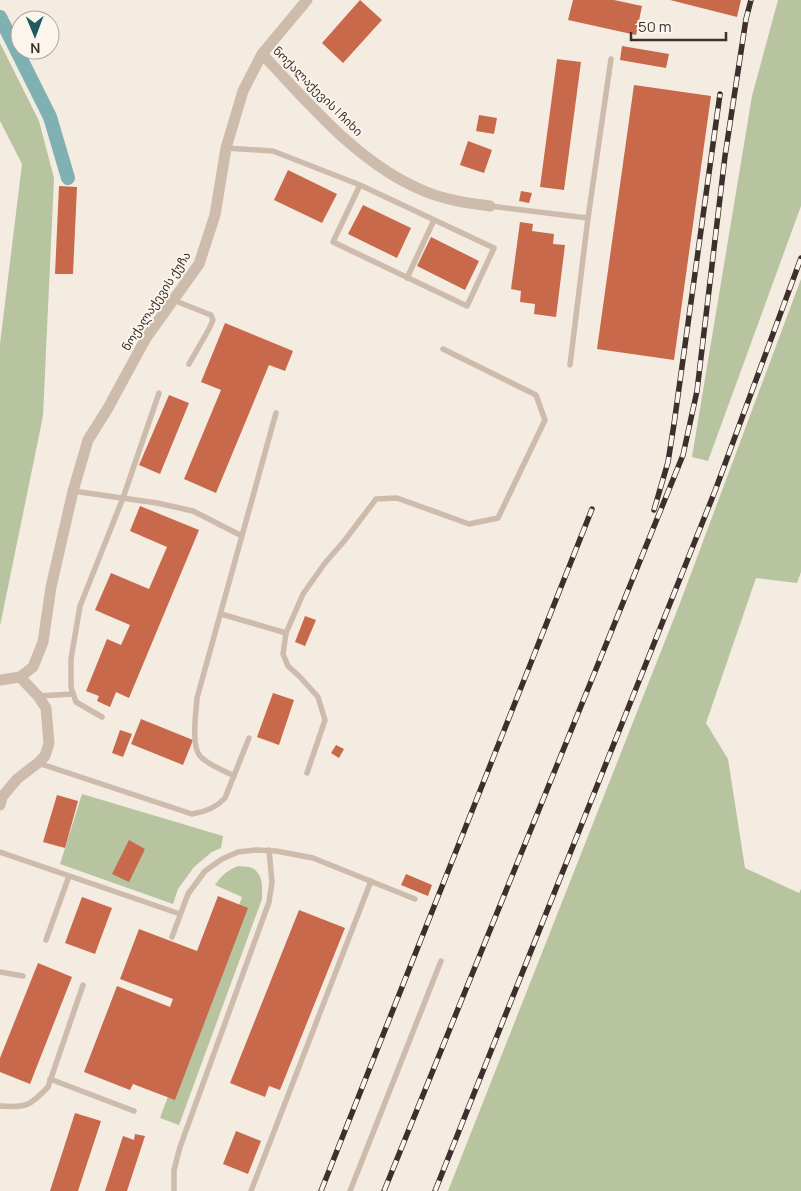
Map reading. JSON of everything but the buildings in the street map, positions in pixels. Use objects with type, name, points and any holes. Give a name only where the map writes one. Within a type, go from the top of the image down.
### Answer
[{"type":"street","name":"ნოქალაქევის ქუჩა","points":[[20,678],[33,667],[43,642],[51,587],[72,491],[88,440],[108,408],[146,338],[199,264],[215,215],[226,148],[243,90],[262,54],[307,0]]},
{"type":"street","name":"ნოქალაქევის I ჩიხი","points":[[262,54],[341,136],[390,174],[424,191],[454,201],[490,206]]},
{"type":"street","points":[[0,680],[20,678],[38,696],[46,708],[49,743],[45,756],[38,764],[17,779],[2,797],[0,805]]},
{"type":"lane","points":[[570,365],[588,218],[612,59]]},
{"type":"lane","points":[[226,148],[273,151],[360,185],[494,248],[467,306],[333,242],[360,185]]},
{"type":"lane","points":[[490,206],[588,218]]},
{"type":"lane","points":[[407,278],[434,220]]},
{"type":"lane","points":[[173,300],[211,315],[212,320],[209,329],[189,364]]},
{"type":"lane","points":[[307,773],[325,720],[318,697],[288,666],[283,654],[286,633],[303,594],[376,499],[397,498],[469,524],[498,518],[546,420],[536,395],[442,349]]},
{"type":"lane","points":[[102,717],[76,702],[71,687],[71,659],[80,606],[123,498],[159,393]]},
{"type":"lane","points":[[234,776],[208,763],[199,755],[195,733],[197,698],[276,413]]},
{"type":"lane","points":[[72,491],[157,503],[193,511],[242,536]]},
{"type":"lane","points":[[220,614],[286,633]]},
{"type":"lane","points":[[38,696],[73,694]]},
{"type":"lane","points":[[38,764],[192,814],[204,812],[219,804],[225,798],[249,738]]},
{"type":"lane","points":[[174,1191],[174,1170],[180,1147],[269,902],[272,882],[269,850]]},
{"type":"lane","points":[[172,937],[188,894],[205,871],[222,859],[238,852],[269,850],[313,858],[415,899]]},
{"type":"lane","points":[[0,852],[180,914]]},
{"type":"lane","points":[[46,940],[69,876]]},
{"type":"lane","points":[[252,1191],[371,881]]},
{"type":"lane","points":[[350,1191],[441,961]]},
{"type":"lane","points":[[0,972],[23,976]]},
{"type":"lane","points":[[0,1106],[14,1107],[29,1104],[38,1098],[48,1087],[83,985]]},
{"type":"lane","points":[[50,1079],[134,1111]]},
{"type":"green space","points":[[778,0],[801,0],[801,206],[708,461],[692,457],[752,96]]},
{"type":"green space","points":[[0,43],[39,121],[54,178],[43,416],[0,626],[0,344],[22,164],[0,121]]},
{"type":"green space","points":[[801,279],[801,572],[797,583],[756,578],[706,723],[728,759],[745,868],[799,893],[801,889],[801,1191],[448,1191],[680,603]]},
{"type":"green space","points":[[82,794],[223,836],[221,848],[212,852],[194,867],[178,889],[173,904],[60,864]]},
{"type":"green space","points":[[239,866],[251,867],[259,874],[262,882],[262,899],[179,1125],[160,1118],[242,897],[215,885],[225,873]]},
{"type":"waterway","points":[[0,17],[50,117],[68,178]]},
{"type":"railway","points":[[384,1191],[683,455],[697,391],[725,156],[746,19],[751,0]]},
{"type":"railway","points":[[654,510],[668,462],[720,94]]},
{"type":"railway","points":[[435,1191],[715,491],[801,258]]},
{"type":"railway","points":[[321,1191],[592,509]]}]
